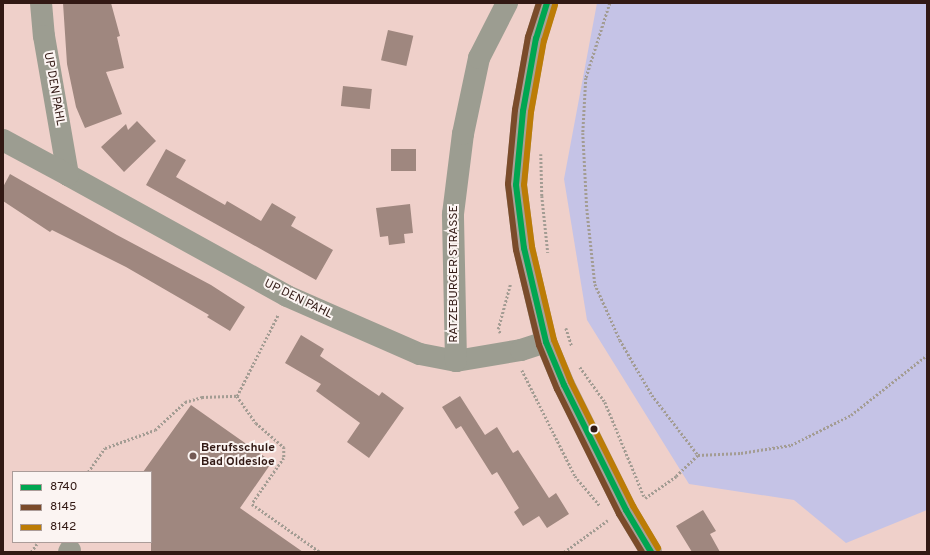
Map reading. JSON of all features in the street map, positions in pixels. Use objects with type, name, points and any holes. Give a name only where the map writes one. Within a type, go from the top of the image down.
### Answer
[{"type":"main road","points":[[547,3],[536,38],[531,67],[516,185],[524,248],[546,342],[585,430],[651,552]]},
{"type":"street","name":"UP DEN PAHL","points":[[41,3],[44,36],[68,175]]},
{"type":"street","name":"RATZEBURGER STRASSE","points":[[456,361],[453,214],[463,134],[479,58],[507,3]]},
{"type":"street","name":"UP DEN PAHL","points":[[3,140],[287,296],[420,354],[456,361],[521,350],[546,342]]},
{"type":"path","points":[[610,3],[586,78],[584,148],[587,209],[595,284],[620,340],[652,395],[698,455]]},
{"type":"path","points":[[541,152],[542,196],[548,254]]},
{"type":"path","points":[[237,396],[287,296]]},
{"type":"path","points":[[564,322],[574,350]]},
{"type":"path","points":[[645,498],[676,476],[698,455],[741,453],[791,445],[851,414],[927,356]]},
{"type":"path","points":[[578,364],[605,402],[647,504]]},
{"type":"path","points":[[89,471],[105,448],[155,430],[185,402],[202,397],[237,396]]},
{"type":"path","points":[[237,396],[256,423],[284,446],[284,458],[252,504],[320,552]]},
{"type":"path","points":[[564,552],[609,520]]},
{"type":"path","points":[[31,552],[37,543]]},
{"type":"shaded area","points":[[597,3],[927,3],[927,510],[846,543],[794,500],[689,484],[587,320],[564,179]]},
{"type":"building","points":[[63,3],[111,3],[120,36],[117,37],[124,68],[106,72],[122,114],[85,128],[76,107],[67,64]]},
{"type":"building","points":[[388,30],[413,36],[406,66],[381,60]]},
{"type":"building","points":[[343,86],[372,89],[370,109],[341,106]]},
{"type":"building","points":[[137,121],[156,141],[124,172],[101,147],[126,124],[128,130]]},
{"type":"building","points":[[166,149],[186,160],[176,177],[225,205],[227,201],[261,221],[272,203],[296,217],[291,226],[333,250],[316,280],[146,185]]},
{"type":"building","points":[[391,149],[416,149],[416,171],[391,171]]},
{"type":"building","points":[[10,174],[117,235],[211,285],[245,307],[230,331],[207,317],[209,315],[126,267],[52,230],[50,232],[3,201],[3,187]]},
{"type":"building","points":[[410,204],[413,233],[404,234],[405,243],[389,245],[388,236],[380,237],[376,208]]},
{"type":"building","points":[[301,335],[324,349],[320,356],[379,396],[382,392],[404,408],[369,458],[347,442],[360,423],[316,391],[321,384],[285,363]]},
{"type":"building","points":[[460,396],[485,435],[497,427],[513,453],[518,450],[549,498],[556,493],[569,514],[547,528],[539,516],[523,526],[514,512],[519,508],[497,472],[492,475],[461,426],[456,429],[442,407]]},
{"type":"building","points":[[191,405],[272,462],[240,508],[303,552],[151,552],[152,471],[144,471]]},
{"type":"building","points":[[703,510],[716,531],[710,534],[720,552],[692,552],[676,526]]},
{"type":"transit line","name":"8145","points":[[539,3],[528,37],[515,110],[508,184],[516,250],[539,345],[557,389],[619,514],[642,552]]},
{"type":"transit line","name":"8740","points":[[547,3],[536,38],[523,111],[516,185],[524,248],[546,342],[564,385],[626,510],[651,552]]},
{"type":"transit line","name":"8142","points":[[555,5],[544,40],[531,112],[524,185],[532,247],[554,340],[571,382],[633,506],[658,548]]},
{"type":"place","name":"Berufsschule Bad Oldesloe","points":[[193,456]]}]
